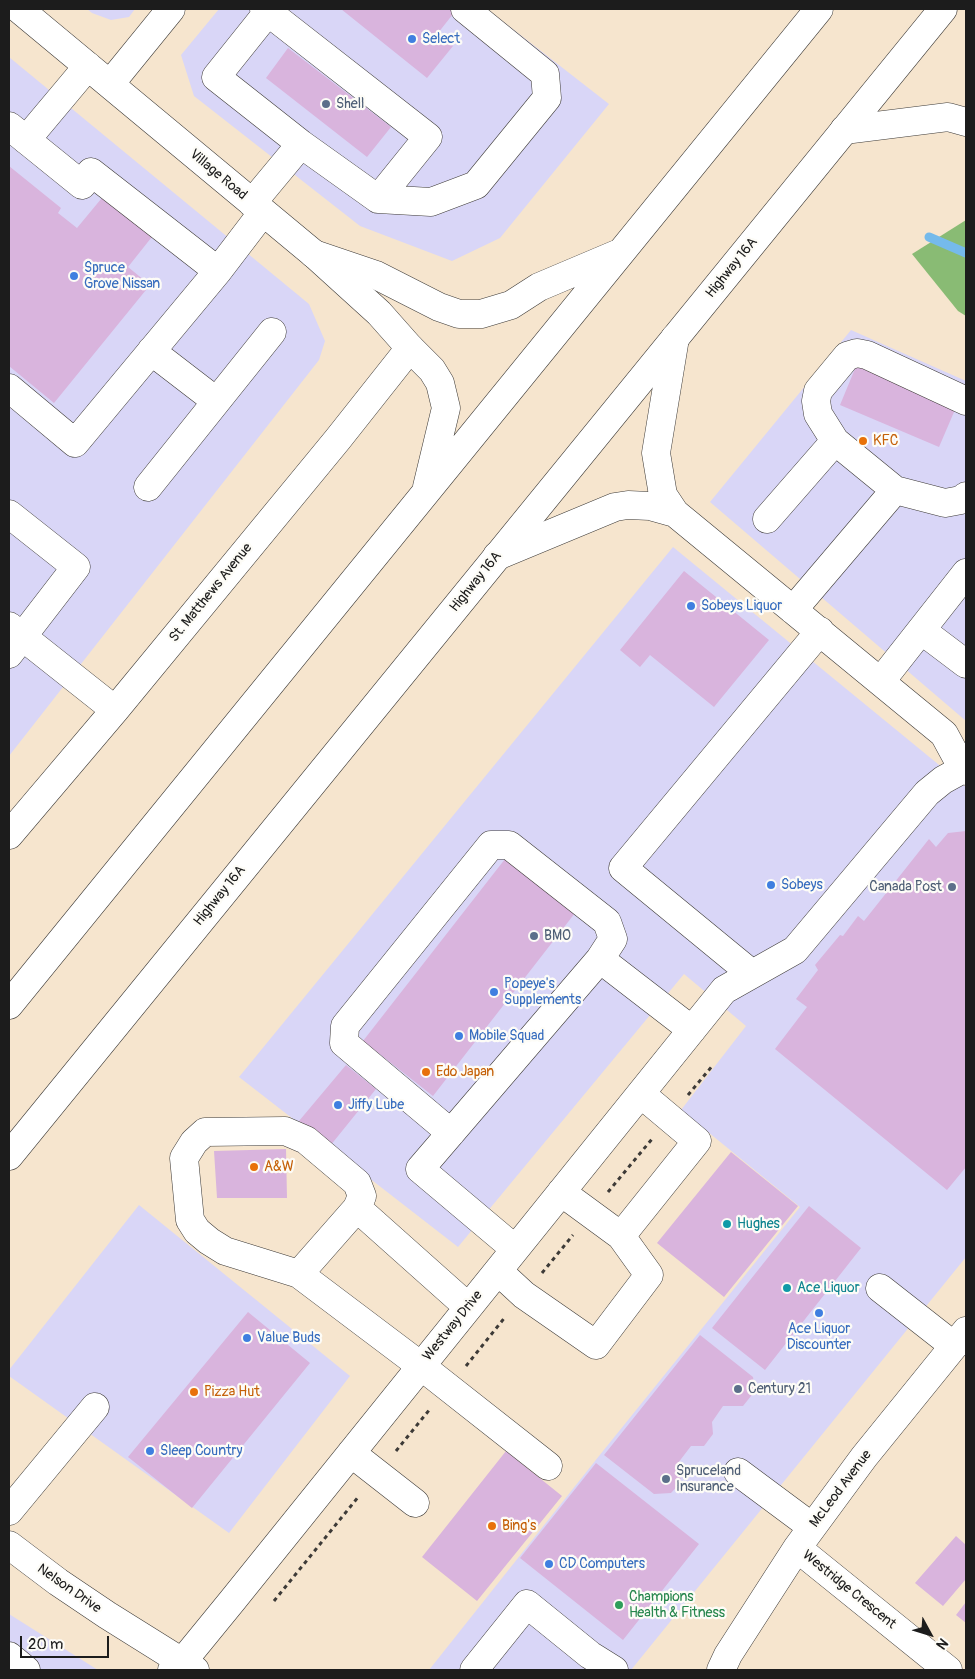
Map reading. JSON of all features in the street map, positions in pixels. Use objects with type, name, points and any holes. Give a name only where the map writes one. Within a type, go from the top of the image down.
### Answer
[{"type":"main road","name":"Village Road","points":[[20,9],[314,254],[378,313],[432,370],[440,383],[446,408],[425,494]]},
{"type":"main road","points":[[110,84],[170,9]]},
{"type":"main road","points":[[378,199],[428,137],[267,10],[216,77],[302,144],[378,199],[431,202],[476,185],[547,98],[544,74],[465,9]]},
{"type":"main road","points":[[9,1005],[819,9]]},
{"type":"main road","name":"Highway 16A","points":[[9,1156],[943,9]]},
{"type":"main road","points":[[88,66],[17,133],[82,185],[91,172],[218,271]]},
{"type":"main road","points":[[844,130],[948,118],[966,122]]},
{"type":"main road","points":[[9,388],[75,442],[218,271],[302,144]]},
{"type":"main road","points":[[314,254],[376,275],[439,307],[459,314],[481,314],[511,305],[538,287],[620,253]]},
{"type":"main road","points":[[148,487],[272,332]]},
{"type":"main road","points":[[675,338],[656,453],[664,495],[675,513],[820,631],[944,734],[965,770],[943,780],[927,792],[795,950],[752,974],[623,868],[820,631]]},
{"type":"main road","name":"St. Matthews Avenue","points":[[9,835],[116,710],[410,348]]},
{"type":"main road","points":[[151,351],[216,401]]},
{"type":"main road","points":[[966,401],[868,355],[857,353],[847,356],[818,391],[816,401],[818,414],[835,441],[895,490],[945,503],[961,500],[966,496]]},
{"type":"main road","points":[[767,519],[835,441]]},
{"type":"main road","points":[[793,610],[895,490]]},
{"type":"main road","points":[[497,556],[615,508],[628,505],[650,506],[675,513]]},
{"type":"main road","points":[[9,514],[76,567],[13,639],[116,710]]},
{"type":"main road","points":[[881,682],[966,573]]},
{"type":"main road","points":[[921,630],[966,664]]},
{"type":"main road","points":[[451,1133],[344,1043],[345,1026],[491,845],[509,845],[606,922],[613,939],[600,959],[451,1133],[420,1169],[515,1249]]},
{"type":"main road","points":[[600,959],[692,1030]]},
{"type":"main road","name":"Westway Drive","points":[[188,1668],[350,1453],[724,990],[752,974]]},
{"type":"main road","points":[[621,1236],[697,1141],[641,1094]]},
{"type":"main road","points":[[299,1274],[357,1208],[362,1196],[357,1183],[306,1140],[285,1131],[206,1132],[194,1142],[184,1158],[190,1220],[197,1231],[208,1241],[225,1251],[299,1274],[421,1366],[548,1466]]},
{"type":"main road","points":[[498,1270],[524,1295],[596,1345],[649,1275],[621,1236],[561,1192]]},
{"type":"main road","points":[[357,1208],[468,1307]]},
{"type":"main road","points":[[880,1288],[960,1338]]},
{"type":"main road","name":"McLeod Avenue","points":[[720,1665],[805,1537],[864,1457],[960,1338]]},
{"type":"main road","points":[[9,1511],[96,1407]]},
{"type":"main road","points":[[350,1453],[415,1503]]},
{"type":"main road","name":"Westridge Crescent","points":[[738,1472],[948,1670]]},
{"type":"main road","name":"Nelson Drive","points":[[9,1546],[58,1582],[188,1668]]},
{"type":"main road","points":[[474,1670],[527,1604],[590,1655],[614,1670]]},
{"type":"main road","points":[[9,1656],[26,1670]]},
{"type":"path","points":[[274,1601],[713,1065]]},
{"type":"shaded area","points":[[87,9],[135,9],[129,17],[111,20],[92,13]]},
{"type":"shaded area","points":[[219,9],[487,9],[609,104],[500,238],[452,261],[360,226],[194,96],[181,55]]},
{"type":"shaded area","points":[[9,57],[309,304],[325,341],[319,360],[9,756]]},
{"type":"shaded area","name":"KFC","points":[[851,330],[966,381],[966,721],[710,502]]},
{"type":"shaded area","points":[[673,547],[966,787],[966,1257],[631,1670],[429,1670],[800,1207],[681,1110],[746,1026],[684,974],[458,1247],[239,1077]]},
{"type":"shaded area","points":[[139,1205],[350,1376],[229,1533],[9,1376],[9,1370]]},
{"type":"shaded area","points":[[9,1614],[98,1670],[9,1670]]},
{"type":"green space","points":[[966,220],[966,316],[958,311],[912,254]]},
{"type":"building","name":"Select","points":[[341,9],[457,9],[438,33],[453,46],[427,78]]},
{"type":"building","points":[[288,48],[391,127],[367,157],[266,78]]},
{"type":"building","name":"Spruce Grove Nissan","points":[[9,166],[61,208],[58,213],[77,228],[106,193],[155,233],[128,267],[150,285],[54,403],[9,366]]},
{"type":"building","points":[[857,364],[957,405],[939,447],[840,405]]},
{"type":"building","name":"Sobeys Liquor","points":[[684,571],[769,640],[714,707],[650,655],[640,667],[620,650]]},
{"type":"building","points":[[966,831],[966,1167],[947,1190],[775,1049],[807,1007],[796,999],[818,970],[815,965],[840,935],[843,936],[858,916],[864,921],[929,839],[936,847],[948,833]]},
{"type":"building","points":[[505,859],[575,913],[433,1096],[363,1041]]},
{"type":"building","name":"Jiffy Lube","points":[[346,1065],[376,1089],[330,1146],[299,1121]]},
{"type":"building","points":[[286,1149],[287,1198],[217,1198],[214,1151]]},
{"type":"building","name":"Hughes","points":[[731,1152],[798,1206],[724,1297],[657,1243]]},
{"type":"building","name":"Ace Liquor","points":[[809,1206],[861,1248],[765,1370],[712,1328]]},
{"type":"building","points":[[248,1312],[310,1363],[192,1508],[128,1457]]},
{"type":"building","points":[[700,1335],[753,1377],[755,1391],[743,1406],[723,1406],[712,1422],[713,1434],[704,1446],[691,1446],[678,1463],[681,1482],[671,1493],[654,1494],[604,1455]]},
{"type":"building","name":"Bing's","points":[[506,1451],[562,1496],[477,1601],[422,1557]]},
{"type":"building","points":[[596,1463],[699,1544],[623,1640],[520,1558]]},
{"type":"building","points":[[956,1536],[966,1545],[966,1579],[943,1606],[915,1583]]},
{"type":"building","points":[[966,1602],[966,1623],[956,1615]]},
{"type":"waterway","points":[[929,237],[966,253]]},
{"type":"place","name":"Select","points":[[412,39]]},
{"type":"place","name":"Shell","points":[[326,104]]},
{"type":"place","name":"Spruce Grove Nissan","points":[[74,276]]},
{"type":"place","name":"KFC","points":[[863,441]]},
{"type":"place","name":"Sobeys Liquor","points":[[691,606]]},
{"type":"place","name":"Sobeys","points":[[771,885]]},
{"type":"place","name":"Canada Post","points":[[952,887]]},
{"type":"place","name":"BMO","points":[[534,936]]},
{"type":"place","name":"Popeye's Supplements","points":[[494,992]]},
{"type":"place","name":"Mobile Squad","points":[[459,1036]]},
{"type":"place","name":"Edo Japan","points":[[426,1072]]},
{"type":"place","name":"Jiffy Lube","points":[[338,1105]]},
{"type":"place","name":"A&W","points":[[254,1167]]},
{"type":"place","name":"Hughes","points":[[727,1224]]},
{"type":"place","name":"Ace Liquor","points":[[787,1288]]},
{"type":"place","name":"Ace Liquor Discounter","points":[[819,1313]]},
{"type":"place","name":"Value Buds","points":[[247,1338]]},
{"type":"place","name":"Century 21","points":[[738,1389]]},
{"type":"place","name":"Pizza Hut","points":[[194,1392]]},
{"type":"place","name":"Sleep Country","points":[[150,1451]]},
{"type":"place","name":"Spruceland Insurance","points":[[666,1479]]},
{"type":"place","name":"Bing's","points":[[492,1526]]},
{"type":"place","name":"CD Computers","points":[[549,1564]]},
{"type":"place","name":"Champions Health & Fitness","points":[[619,1605]]}]
